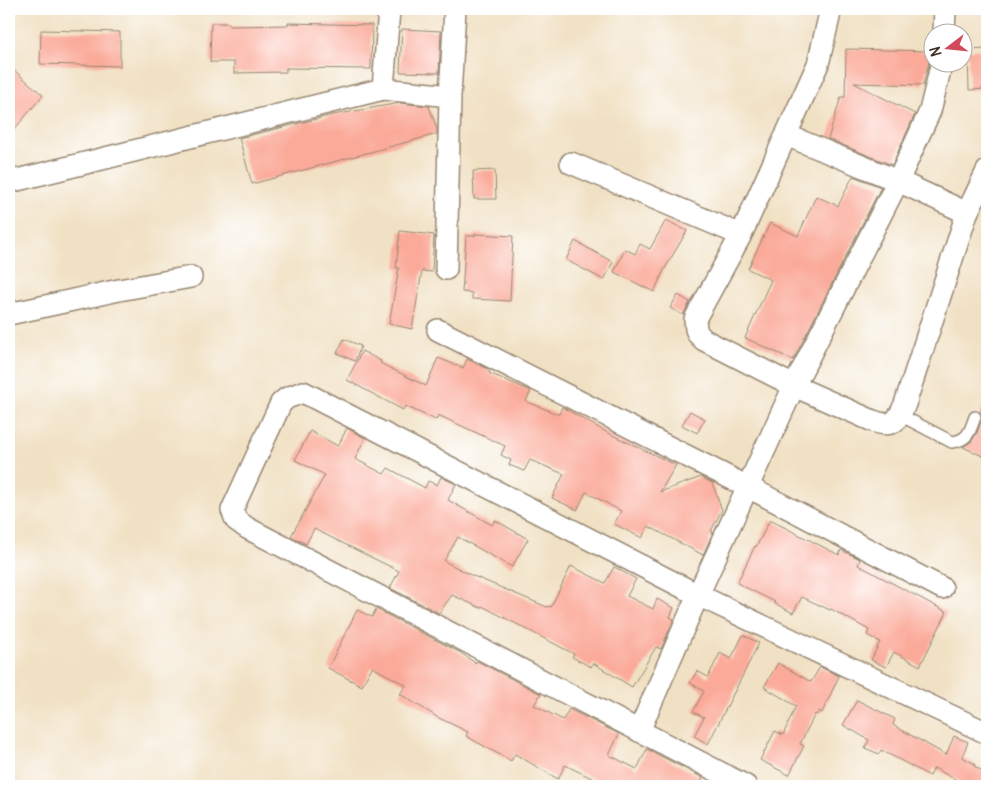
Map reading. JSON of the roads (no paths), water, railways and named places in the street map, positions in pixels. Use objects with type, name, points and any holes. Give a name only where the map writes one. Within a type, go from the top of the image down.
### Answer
[{"type":"street","points":[[383,89],[389,9]]},
{"type":"street","points":[[446,269],[450,96],[455,9]]},
{"type":"street","points":[[831,9],[818,64],[741,236],[695,319],[698,334],[704,340],[794,386],[884,425],[894,421],[900,415],[905,404],[967,213],[987,171]]},
{"type":"street","points":[[944,22],[945,9]]},
{"type":"street","points":[[639,731],[698,595],[794,386],[898,181],[930,111],[940,72]]},
{"type":"street","points":[[9,182],[383,89],[450,96]]},
{"type":"street","points":[[786,135],[898,181],[967,213]]},
{"type":"street","points":[[571,163],[741,236]]},
{"type":"street","points":[[9,314],[118,290],[191,277]]},
{"type":"street","points":[[438,330],[748,487],[942,588]]},
{"type":"street","points":[[746,786],[247,528],[236,520],[232,510],[281,403],[287,398],[303,392],[698,595],[987,733]]},
{"type":"lane","points":[[900,415],[952,442],[965,438],[975,417]]}]
